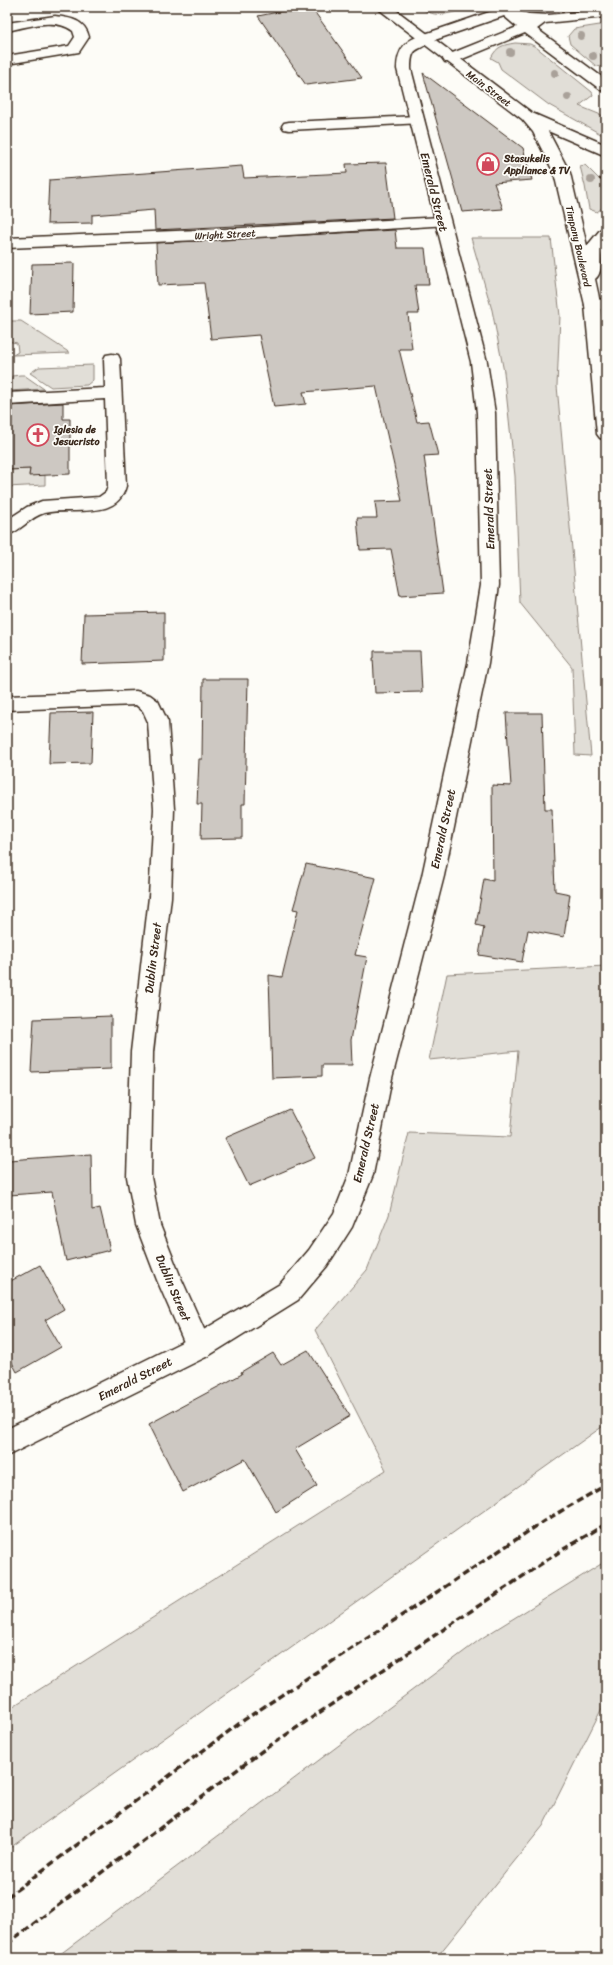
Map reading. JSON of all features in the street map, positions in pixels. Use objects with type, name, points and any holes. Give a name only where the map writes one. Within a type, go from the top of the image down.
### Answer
[{"type":"street","name":"Main Street","points":[[383,7],[527,116],[606,151]]},
{"type":"street","name":"Emerald Street","points":[[7,1443],[198,1347],[289,1292],[318,1258],[344,1219],[361,1175],[381,1078],[435,868],[486,620],[490,552],[486,413],[479,362],[469,317],[442,222],[416,120],[407,82],[404,58],[408,48],[424,39],[504,9]]},
{"type":"street","points":[[504,9],[528,18],[548,19]]},
{"type":"street","points":[[504,9],[526,28],[606,87]]},
{"type":"street","points":[[450,59],[548,19],[583,11],[606,13]]},
{"type":"street","points":[[7,27],[62,20],[74,23],[80,29],[82,37],[74,49],[7,60]]},
{"type":"street","name":"Timpany Boulevard","points":[[527,116],[540,130],[562,173],[599,305],[606,434]]},
{"type":"street","points":[[289,126],[416,120]]},
{"type":"street","name":"Wright Street","points":[[7,243],[224,234],[442,222]]},
{"type":"street","points":[[599,305],[591,274],[595,246],[606,233]]},
{"type":"street","points":[[7,529],[33,511],[42,508],[102,503],[111,499],[115,493],[117,486],[112,360]]},
{"type":"street","points":[[7,399],[114,393]]},
{"type":"street","name":"Dublin Street","points":[[7,703],[136,698],[143,700],[151,706],[158,722],[164,816],[160,897],[142,1052],[139,1177],[148,1225],[169,1280],[198,1347]]},
{"type":"shaded area","points":[[420,7],[469,7],[450,13],[438,14],[426,11]]},
{"type":"shaded area","points":[[520,7],[565,7],[542,13],[525,10]]},
{"type":"shaded area","points":[[606,24],[606,52],[600,53],[606,66],[596,66],[570,44],[568,36],[574,29]]},
{"type":"shaded area","points":[[507,44],[530,44],[536,47],[592,92],[593,95],[579,106],[606,117],[606,137],[549,105],[501,69],[498,62],[491,58],[501,47]]},
{"type":"shaded area","points":[[585,165],[606,186],[606,205],[597,212],[589,209],[580,166]]},
{"type":"shaded area","points":[[471,238],[551,238],[560,316],[557,386],[591,756],[575,755],[572,667],[520,603],[515,476],[504,372],[492,310]]},
{"type":"shaded area","points":[[7,321],[21,321],[70,353],[13,355],[18,352],[17,343],[7,341]]},
{"type":"shaded area","points":[[93,365],[93,380],[87,385],[51,387],[30,373],[39,367]]},
{"type":"shaded area","points":[[24,375],[44,389],[7,391],[7,380],[12,379],[12,376]]},
{"type":"shaded area","points":[[30,469],[29,475],[45,475],[45,485],[7,487],[7,470]]},
{"type":"shaded area","points":[[606,966],[606,1424],[7,1850],[7,1710],[386,1470],[315,1330],[367,1270],[389,1215],[409,1133],[510,1137],[518,1051],[429,1060],[447,974]]},
{"type":"shaded area","points":[[606,1561],[606,1700],[543,1826],[436,1958],[55,1958],[482,1638]]},
{"type":"building","points":[[303,7],[311,7],[362,78],[306,85],[258,16]]},
{"type":"building","name":"Stasukelis Appliance & TV","points":[[423,73],[523,148],[532,180],[494,183],[503,209],[462,212]]},
{"type":"building","points":[[386,163],[393,218],[155,230],[154,210],[92,215],[92,223],[47,224],[49,180],[242,166],[244,178],[347,173],[346,164]]},
{"type":"building","points":[[395,230],[397,248],[425,248],[429,285],[415,285],[419,314],[408,314],[412,349],[399,349],[417,422],[429,421],[438,455],[424,456],[443,593],[400,596],[391,549],[360,550],[357,518],[377,518],[375,502],[402,501],[376,386],[303,392],[306,404],[274,407],[259,335],[211,339],[204,283],[158,285],[156,243]]},
{"type":"building","points":[[74,263],[73,312],[30,314],[32,264]]},
{"type":"building","name":"Iglesia de Jesucristo","points":[[63,403],[63,419],[70,419],[70,474],[29,476],[30,469],[7,470],[7,406]]},
{"type":"building","points":[[164,612],[164,661],[82,664],[84,614]]},
{"type":"building","points":[[374,651],[420,651],[422,692],[375,693]]},
{"type":"building","points":[[203,679],[248,679],[245,804],[242,804],[242,838],[201,839],[202,804],[197,804],[199,759],[202,759]]},
{"type":"building","points":[[93,712],[91,763],[49,764],[51,713]]},
{"type":"building","points":[[506,713],[542,713],[545,809],[552,809],[555,891],[570,894],[564,937],[528,930],[522,962],[479,955],[484,927],[476,925],[484,879],[493,881],[492,785],[511,786]]},
{"type":"building","points":[[306,864],[376,878],[355,955],[367,957],[351,1040],[352,1065],[322,1065],[322,1076],[272,1078],[269,975],[282,977],[298,910],[293,909]]},
{"type":"building","points":[[111,1016],[111,1069],[31,1072],[34,1019]]},
{"type":"building","points":[[290,1110],[315,1158],[249,1186],[225,1138]]},
{"type":"building","points":[[91,1154],[92,1210],[100,1208],[110,1250],[66,1261],[52,1192],[9,1195],[9,1160]]},
{"type":"building","points":[[40,1265],[64,1309],[45,1320],[61,1347],[17,1372],[7,1353],[7,1283]]},
{"type":"building","points":[[308,1350],[350,1416],[295,1449],[317,1486],[276,1512],[245,1459],[183,1492],[149,1424],[242,1374],[241,1372],[273,1353],[281,1365]]},
{"type":"railway","points":[[7,1897],[244,1720],[544,1521],[606,1485]]},
{"type":"railway","points":[[7,1944],[262,1751],[562,1550],[606,1524]]},
{"type":"place","name":"Stasukelis Appliance & TV","points":[[488,164]]},
{"type":"place","name":"Iglesia de Jesucristo","points":[[38,435]]}]
